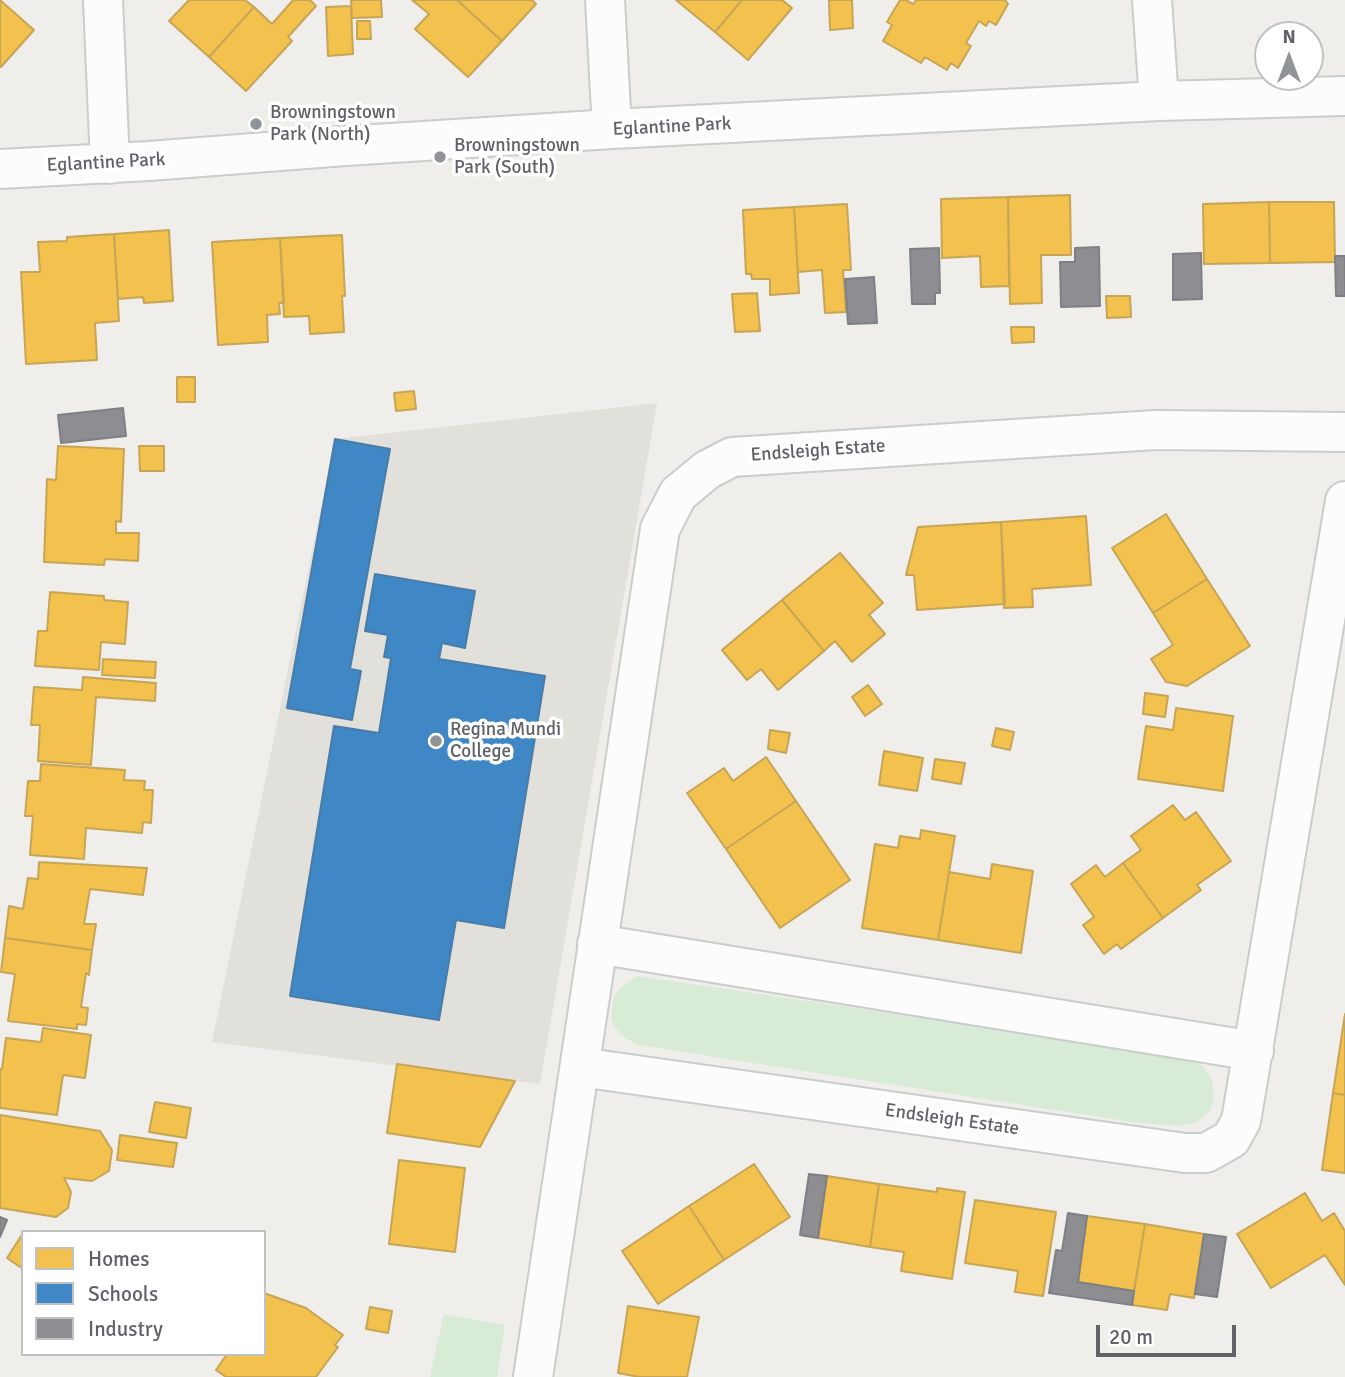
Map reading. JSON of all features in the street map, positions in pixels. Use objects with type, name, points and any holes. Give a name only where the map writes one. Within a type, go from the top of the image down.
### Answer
[{"type":"street","points":[[103,0],[110,164]]},
{"type":"street","points":[[605,0],[612,130]]},
{"type":"street","points":[[1152,0],[1160,101]]},
{"type":"street","name":"Eglantine Park","points":[[0,169],[612,130],[1160,101],[1345,96]]},
{"type":"street","name":"Endsleigh Estate","points":[[533,1377],[660,529],[678,494],[706,470],[733,457],[1155,430],[1345,432]]},
{"type":"street","name":"Endsleigh Estate","points":[[580,1067],[1185,1153],[1206,1153],[1231,1139],[1241,1121],[1254,1051],[1345,501]]},
{"type":"street","points":[[597,944],[1254,1051]]},
{"type":"shaded area","name":"Regina Mundi College","points":[[657,403],[540,1084],[212,1042],[335,439]]},
{"type":"green space","points":[[637,976],[1181,1056],[1203,1066],[1212,1080],[1214,1098],[1210,1111],[1196,1123],[1178,1126],[1132,1122],[638,1045],[615,1028],[611,1017],[613,999],[620,988]]},
{"type":"green space","points":[[444,1314],[505,1325],[497,1377],[430,1377]]},
{"type":"building: Homes","points":[[0,0],[34,30],[1,67],[0,67]]},
{"type":"building: Homes","points":[[189,0],[245,0],[254,7],[209,57],[169,21]]},
{"type":"building: Homes","points":[[293,0],[310,0],[316,6],[288,37],[292,41],[246,91],[209,57],[254,7],[272,24]]},
{"type":"building: Homes","points":[[351,0],[381,0],[382,17],[352,18]]},
{"type":"building: Homes","points":[[412,0],[457,0],[502,41],[468,77],[415,29],[429,14]]},
{"type":"building: Homes","points":[[457,0],[532,0],[536,4],[502,41]]},
{"type":"building: Homes","points":[[676,0],[742,0],[715,32]]},
{"type":"building: Homes","points":[[742,0],[782,0],[792,8],[748,60],[715,32]]},
{"type":"building: Homes","points":[[829,0],[852,0],[853,28],[830,30]]},
{"type":"building: Homes","points":[[900,0],[913,4],[916,0],[1005,0],[1008,4],[996,25],[989,21],[986,26],[979,21],[966,43],[971,46],[958,68],[951,63],[947,70],[925,57],[921,63],[883,41],[892,25],[887,22]]},
{"type":"building: Homes","points":[[351,6],[353,54],[328,56],[326,7]]},
{"type":"building: Homes","points":[[357,21],[370,21],[371,39],[357,39]]},
{"type":"building: Homes","points":[[1070,195],[1071,255],[1041,255],[1042,303],[1010,304],[1008,197]]},
{"type":"building: Homes","points":[[1008,197],[1009,286],[981,287],[980,256],[942,258],[941,199]]},
{"type":"building: Homes","points":[[1269,202],[1334,202],[1335,262],[1270,263]]},
{"type":"building: Homes","points":[[1269,202],[1270,263],[1204,264],[1203,204]]},
{"type":"building: Homes","points":[[847,204],[851,270],[843,270],[846,312],[825,313],[822,270],[798,272],[794,207]]},
{"type":"building: Homes","points":[[794,207],[799,293],[770,295],[770,279],[752,279],[751,274],[746,274],[743,210]]},
{"type":"building: Homes","points":[[169,230],[173,301],[144,303],[143,297],[118,299],[114,234]]},
{"type":"building: Homes","points":[[114,234],[119,321],[95,323],[97,360],[26,364],[21,272],[40,272],[38,242]]},
{"type":"building: Homes","points":[[342,235],[344,332],[310,334],[309,316],[284,317],[280,238]]},
{"type":"building: Homes","points":[[280,238],[284,303],[279,303],[280,314],[267,315],[268,342],[218,345],[212,242]]},
{"type":"building: Homes","points":[[757,293],[760,331],[735,332],[732,294]]},
{"type":"building: Homes","points":[[1106,296],[1130,296],[1131,317],[1107,318]]},
{"type":"building: Homes","points":[[1011,327],[1034,327],[1034,342],[1012,343]]},
{"type":"building: Homes","points":[[177,377],[195,377],[195,402],[177,402]]},
{"type":"building: Homes","points":[[414,391],[416,409],[396,411],[394,393]]},
{"type":"building: Homes","points":[[58,446],[124,449],[121,522],[116,521],[116,533],[139,533],[138,561],[105,559],[104,565],[44,562],[47,479],[56,480]]},
{"type":"building: Homes","points":[[139,446],[164,446],[164,471],[140,471]]},
{"type":"building: Homes","points":[[1166,514],[1207,579],[1153,613],[1112,548]]},
{"type":"building: Homes","points":[[1086,516],[1091,585],[1032,589],[1033,607],[1004,608],[1001,522]]},
{"type":"building: Homes","points":[[1001,522],[1005,604],[917,610],[914,575],[906,575],[918,527]]},
{"type":"building: Homes","points":[[840,553],[883,603],[869,615],[885,634],[852,662],[835,641],[824,651],[782,600]]},
{"type":"building: Homes","points":[[1207,579],[1250,646],[1187,686],[1166,682],[1151,659],[1173,645],[1153,613]]},
{"type":"building: Homes","points":[[50,592],[104,596],[104,600],[128,602],[125,644],[101,642],[99,670],[35,666],[38,631],[47,631]]},
{"type":"building: Homes","points":[[782,600],[824,651],[778,690],[761,669],[747,680],[722,650]]},
{"type":"building: Homes","points":[[103,659],[156,662],[155,678],[102,675]]},
{"type":"building: Homes","points":[[83,677],[156,683],[155,701],[96,697],[91,765],[38,761],[40,725],[31,725],[34,687],[82,690]]},
{"type":"building: Homes","points":[[868,685],[882,704],[865,716],[852,697]]},
{"type":"building: Homes","points":[[1145,693],[1168,696],[1165,717],[1143,714]]},
{"type":"building: Homes","points":[[1176,708],[1233,716],[1223,791],[1138,779],[1146,726],[1173,730]]},
{"type":"building: Homes","points":[[996,728],[1014,732],[1010,750],[992,746]]},
{"type":"building: Homes","points":[[770,730],[790,733],[786,753],[768,749]]},
{"type":"building: Homes","points":[[884,751],[923,758],[917,791],[879,785]]},
{"type":"building: Homes","points":[[766,757],[796,801],[726,849],[687,793],[724,768],[733,781]]},
{"type":"building: Homes","points":[[935,759],[965,763],[961,784],[932,779]]},
{"type":"building: Homes","points":[[41,764],[125,770],[124,780],[145,781],[144,790],[153,790],[151,823],[143,822],[142,833],[86,828],[84,859],[30,855],[33,816],[25,816],[28,781],[40,781]]},
{"type":"building: Homes","points":[[796,801],[850,880],[780,928],[726,849]]},
{"type":"building: Homes","points":[[1173,805],[1185,820],[1196,812],[1231,861],[1197,885],[1201,890],[1163,918],[1123,863],[1141,850],[1131,836]]},
{"type":"building: Homes","points":[[921,830],[955,836],[938,940],[862,928],[875,844],[898,848],[900,836],[920,839]]},
{"type":"building: Homes","points":[[39,862],[147,868],[143,895],[90,889],[84,924],[96,924],[92,950],[5,938],[9,906],[23,909],[28,878],[38,879]]},
{"type":"building: Homes","points":[[1123,863],[1163,918],[1121,949],[1117,944],[1104,954],[1083,925],[1094,917],[1071,884],[1096,865],[1105,877]]},
{"type":"building: Homes","points":[[992,864],[1033,871],[1021,953],[938,940],[949,872],[990,879]]},
{"type":"building: Homes","points":[[5,938],[92,950],[81,1007],[88,1008],[86,1025],[77,1024],[77,1029],[8,1021],[15,974],[1,972]]},
{"type":"building: Homes","points":[[1345,1014],[1345,1095],[1333,1093]]},
{"type":"building: Homes","points":[[43,1028],[91,1035],[85,1078],[63,1075],[57,1115],[0,1108],[0,1069],[6,1038],[41,1042]]},
{"type":"building: Homes","points":[[397,1064],[515,1081],[480,1147],[387,1133]]},
{"type":"building: Homes","points":[[1333,1093],[1345,1095],[1345,1173],[1322,1170]]},
{"type":"building: Homes","points":[[155,1102],[191,1108],[186,1138],[149,1132]]},
{"type":"building: Homes","points":[[0,1115],[100,1131],[112,1150],[109,1171],[92,1181],[64,1178],[71,1192],[68,1208],[56,1217],[0,1208]]},
{"type":"building: Homes","points":[[120,1135],[177,1143],[173,1167],[117,1160]]},
{"type":"building: Homes","points":[[399,1160],[465,1168],[455,1252],[389,1244]]},
{"type":"building: Homes","points":[[754,1164],[790,1217],[724,1260],[689,1206]]},
{"type":"building: Homes","points":[[827,1176],[879,1184],[870,1247],[818,1238]]},
{"type":"building: Homes","points":[[879,1184],[937,1192],[937,1188],[965,1192],[952,1279],[901,1271],[904,1252],[870,1247]]},
{"type":"building: Homes","points":[[1305,1193],[1322,1221],[1334,1213],[1345,1231],[1345,1285],[1325,1255],[1271,1288],[1237,1234]]},
{"type":"building: Homes","points":[[975,1200],[1056,1212],[1043,1296],[1015,1292],[1018,1271],[965,1263]]},
{"type":"building: Homes","points":[[689,1206],[724,1260],[658,1304],[622,1251]]},
{"type":"building: Homes","points":[[1087,1216],[1145,1224],[1134,1291],[1078,1282]]},
{"type":"building: Homes","points":[[1145,1224],[1204,1234],[1194,1298],[1170,1294],[1167,1310],[1132,1305]]},
{"type":"building: Homes","points":[[21,1236],[21,1268],[7,1258]]},
{"type":"building: Homes","points":[[266,1294],[306,1308],[343,1335],[335,1345],[338,1347],[316,1377],[226,1377],[216,1370],[226,1356],[266,1356]]},
{"type":"building: Homes","points":[[628,1306],[699,1317],[687,1377],[639,1377],[618,1373]]},
{"type":"building: Homes","points":[[370,1307],[392,1311],[388,1333],[366,1329]]},
{"type":"building: Schools","points":[[335,439],[390,449],[350,669],[361,671],[352,720],[287,708]]},
{"type":"building: Schools","points":[[375,574],[475,591],[465,648],[442,643],[439,659],[545,676],[504,928],[456,920],[439,1020],[290,996],[334,726],[379,733],[391,658],[384,657],[388,635],[365,631]]},
{"type":"building: Industry","points":[[1099,247],[1100,306],[1061,307],[1060,262],[1075,262],[1075,248]]},
{"type":"building: Industry","points":[[939,248],[940,293],[935,293],[935,304],[912,304],[910,249]]},
{"type":"building: Industry","points":[[1201,253],[1202,299],[1173,300],[1173,254]]},
{"type":"building: Industry","points":[[1335,256],[1345,256],[1345,296],[1336,296]]},
{"type":"building: Industry","points":[[874,277],[877,323],[848,324],[845,279]]},
{"type":"building: Industry","points":[[123,408],[126,436],[61,443],[58,415]]},
{"type":"building: Industry","points":[[809,1174],[827,1176],[818,1238],[800,1235]]},
{"type":"building: Industry","points":[[1068,1213],[1087,1216],[1078,1282],[1134,1291],[1132,1305],[1049,1293],[1056,1250],[1062,1251]]},
{"type":"building: Industry","points":[[0,1217],[7,1220],[0,1237]]},
{"type":"building: Industry","points":[[1204,1234],[1226,1237],[1217,1297],[1195,1294]]},
{"type":"place","name":"Browningstown Park (North)","points":[[256,124]]},
{"type":"place","name":"Browningstown Park (South)","points":[[440,157]]},
{"type":"place","name":"Regina Mundi College","points":[[436,741]]}]
